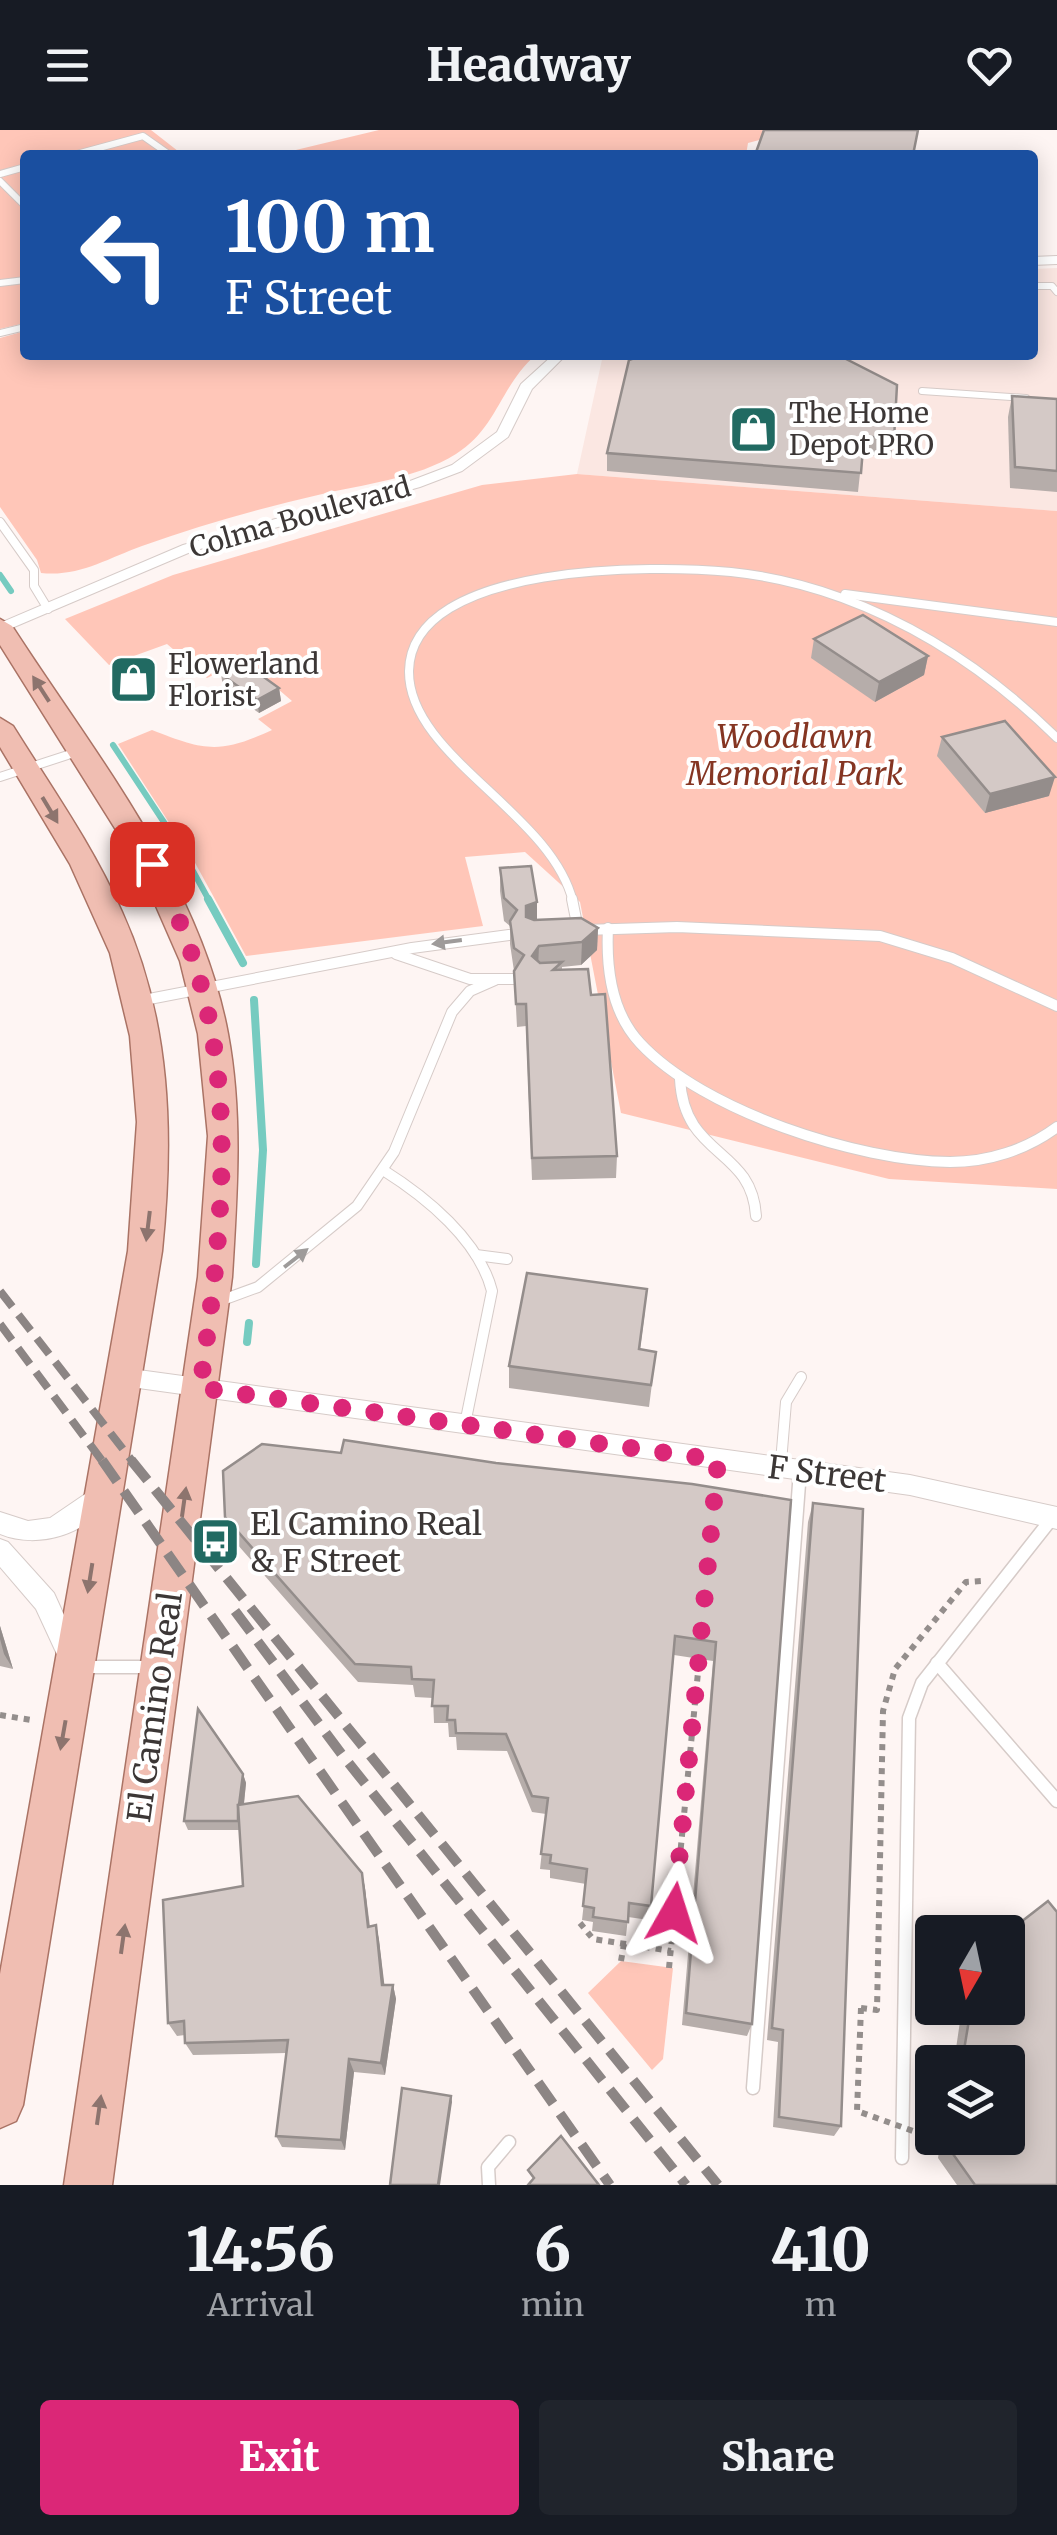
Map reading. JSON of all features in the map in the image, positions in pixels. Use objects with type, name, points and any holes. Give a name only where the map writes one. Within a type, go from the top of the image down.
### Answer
[{"type":"main road","name":"El Camino Real","points":[[0,627],[160,879],[203,988],[216,1053],[224,1136],[222,1202],[200,1388],[88,2185]]},
{"type":"main road","points":[[0,726],[13,773],[108,911],[138,1001],[152,1091],[154,1158],[145,1251],[0,2104]]},
{"type":"street","name":"Colma Boulevard","points":[[0,627],[188,548],[415,484],[457,468],[503,434],[526,387],[555,360]]},
{"type":"street","name":"F Street","points":[[124,1377],[910,1485],[1055,1517]]},
{"type":"street","points":[[0,1524],[25,1534],[44,1531],[84,1511],[104,1489]]},
{"type":"street","points":[[0,1550],[45,1601],[75,1666]]},
{"type":"lane","points":[[91,150],[143,136],[163,150]]},
{"type":"lane","points":[[0,178],[20,200]]},
{"type":"lane","points":[[922,390],[1041,399]]},
{"type":"lane","points":[[0,522],[34,570],[34,586],[48,609]]},
{"type":"lane","points":[[578,930],[565,874],[552,854],[457,758],[426,719],[409,676],[411,654],[421,633],[440,614],[466,598],[562,576],[693,570],[736,572],[804,586],[1057,622]]},
{"type":"lane","points":[[804,586],[876,612],[936,643],[1014,698],[1057,738]]},
{"type":"lane","points":[[13,773],[80,750]]},
{"type":"lane","points":[[608,928],[607,972],[616,1004],[632,1032],[680,1078],[722,1100],[806,1130],[927,1161],[974,1160],[1014,1152],[1057,1126]]},
{"type":"lane","points":[[563,932],[714,928],[880,936],[952,958],[1057,1006]]},
{"type":"lane","points":[[138,1001],[386,952],[509,936]]},
{"type":"lane","points":[[386,952],[417,959],[458,977],[515,978]]},
{"type":"lane","points":[[590,973],[607,972]]},
{"type":"lane","points":[[211,1302],[258,1288],[342,1222],[384,1170],[452,1012],[470,991],[495,980]]},
{"type":"lane","points":[[680,1078],[687,1120],[749,1181],[757,1203],[756,1216]]},
{"type":"lane","points":[[384,1170],[414,1190],[488,1272],[492,1291],[465,1425]]},
{"type":"lane","points":[[474,1255],[507,1259]]},
{"type":"lane","points":[[753,2088],[790,1470],[786,1402],[801,1377]]},
{"type":"lane","points":[[902,2158],[909,1718],[922,1683],[1055,1517]]},
{"type":"lane","points":[[937,1664],[1057,1802]]},
{"type":"lane","points":[[75,1666],[161,1668]]},
{"type":"lane","points":[[489,2185],[488,2167],[509,2142]]},
{"type":"path","points":[[669,1968],[702,1633]]},
{"type":"path","points":[[580,1923],[594,1938],[670,1952]]},
{"type":"path","points":[[621,1961],[624,1944]]},
{"type":"path","points":[[861,2008],[857,2111],[915,2132]]},
{"type":"shaded area","points":[[1057,268],[1057,511],[577,474],[602,360],[1038,360],[1038,269]]},
{"type":"green space","points":[[0,130],[151,130],[177,150],[20,150],[20,324],[0,329]]},
{"type":"green space","points":[[379,130],[796,130],[748,143],[747,150],[296,150]]},
{"type":"green space","points":[[20,332],[20,360],[531,360],[514,379],[481,432],[470,444],[440,462],[389,480],[207,524],[80,570],[55,574],[41,573],[37,560],[0,507],[0,338]]},
{"type":"green space","name":"Woodlawn Memorial Park","points":[[577,474],[1057,511],[1057,1189],[889,1179],[621,1113],[580,902],[525,852],[465,857],[483,926],[246,956],[194,861],[118,744],[152,730],[200,746],[239,743],[272,730],[258,719],[292,701],[244,660],[207,678],[167,644],[109,665],[65,619],[173,575],[482,485]]},
{"type":"green space","points":[[621,1961],[673,1968],[663,2059],[652,2070],[588,1993]]},
{"type":"building","points":[[764,130],[918,130],[914,150],[757,150]]},
{"type":"building","name":"The Home Depot PRO","points":[[629,360],[848,360],[897,385],[894,439],[864,436],[861,473],[607,453]]},
{"type":"building","points":[[1012,396],[1057,399],[1057,471],[1015,467]]},
{"type":"building","points":[[863,615],[928,656],[879,682],[814,639]]},
{"type":"building","points":[[243,662],[279,688],[257,700],[221,674]]},
{"type":"building","points":[[1005,721],[1055,777],[990,794],[942,737]]},
{"type":"building","points":[[531,866],[537,902],[526,906],[526,917],[581,918],[598,928],[582,942],[539,946],[532,956],[540,963],[562,962],[553,970],[588,969],[591,995],[605,994],[617,1156],[532,1158],[526,1004],[516,1004],[514,971],[524,955],[514,948],[510,921],[517,910],[504,898],[500,868]]},
{"type":"building","points":[[527,1273],[647,1289],[639,1349],[656,1352],[651,1385],[509,1366]]},
{"type":"building","points":[[344,1440],[791,1500],[752,2024],[686,2013],[716,1642],[675,1636],[651,1906],[629,1903],[628,1922],[593,1917],[594,1908],[583,1906],[587,1869],[550,1863],[551,1855],[541,1854],[548,1798],[532,1796],[506,1734],[456,1733],[455,1720],[447,1720],[448,1706],[432,1706],[434,1680],[412,1679],[411,1667],[355,1664],[225,1517],[223,1471],[262,1444],[341,1453]]},
{"type":"building","points":[[813,1503],[863,1509],[841,2126],[779,2117],[783,2030],[772,2028]]},
{"type":"building","points":[[198,1709],[243,1774],[238,1821],[184,1821]]},
{"type":"building","points":[[298,1796],[362,1873],[368,1927],[376,1925],[382,1985],[393,1985],[381,2063],[349,2059],[341,2140],[276,2136],[288,2040],[185,2043],[184,2021],[168,2023],[163,1900],[243,1886],[238,1805]]},
{"type":"building","points":[[1048,1901],[1057,1912],[1057,2185],[975,2185],[954,2155],[1025,2155],[1025,2045],[965,2045],[968,2025],[1025,2025],[1025,1919]]},
{"type":"building","points":[[402,2088],[451,2096],[438,2185],[390,2185]]},
{"type":"building","points":[[561,2136],[599,2185],[528,2185],[534,2178],[528,2170]]},
{"type":"waterway","points":[[0,575],[11,591]]},
{"type":"waterway","points":[[113,745],[177,842],[210,902]]},
{"type":"waterway","points":[[208,899],[243,963]]},
{"type":"waterway","points":[[254,1000],[263,1150],[256,1264]]},
{"type":"waterway","points":[[247,1342],[249,1323]]},
{"type":"railway","points":[[0,1291],[133,1462]]},
{"type":"railway","points":[[0,1324],[103,1462]]},
{"type":"railway","points":[[102,1460],[610,2185]]},
{"type":"railway","points":[[131,1460],[718,2185]]},
{"type":"railway","points":[[235,1611],[343,1756],[686,2185]]},
{"type":"place","name":"The Home Depot PRO","points":[[754,429]]},
{"type":"place","name":"Flowerland Florist","points":[[133,680]]},
{"type":"place","name":"El Camino Real & F Street","points":[[215,1542]]},
{"type":"route","points":[[152,864],[175,910],[205,996],[221,1094],[222,1202],[200,1388],[718,1460],[674,1913]]}]
